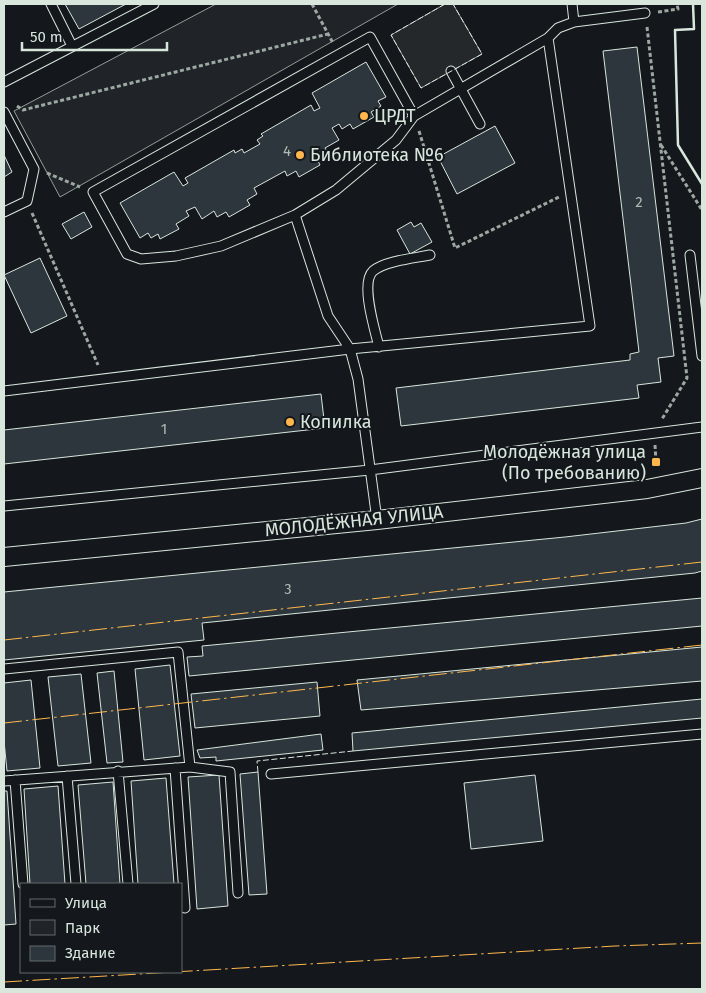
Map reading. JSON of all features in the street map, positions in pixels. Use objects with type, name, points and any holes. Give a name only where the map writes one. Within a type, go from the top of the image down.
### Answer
[{"type":"street","name":"МОЛОДЁЖНАЯ УЛИЦА","points":[[4,557],[377,520],[647,489],[702,478]]},
{"type":"lane","points":[[51,4],[72,46]]},
{"type":"lane","points":[[4,82],[154,4]]},
{"type":"lane","points":[[572,4],[574,22]]},
{"type":"lane","points":[[414,116],[370,37],[93,192],[127,254],[141,259],[176,256],[221,246],[295,215],[336,190],[396,140],[414,116],[548,38],[558,28],[574,22],[645,13]]},
{"type":"lane","points":[[4,391],[350,349],[590,326],[548,38]]},
{"type":"lane","points":[[451,71],[480,124]]},
{"type":"lane","points":[[4,112],[34,169],[26,201],[4,212]]},
{"type":"lane","points":[[295,215],[328,316],[350,349],[358,379],[377,520]]},
{"type":"lane","points":[[379,346],[367,286],[372,271],[383,266],[430,255]]},
{"type":"lane","points":[[690,255],[702,356]]},
{"type":"lane","points":[[4,506],[370,470],[702,427]]},
{"type":"lane","points":[[4,669],[178,652],[190,767]]},
{"type":"lane","points":[[271,774],[702,734]]},
{"type":"lane","points":[[4,781],[190,767],[230,772],[238,893]]},
{"type":"lane","points":[[175,768],[185,908]]},
{"type":"lane","points":[[118,771],[128,883]]},
{"type":"lane","points":[[67,776],[76,883]]},
{"type":"lane","points":[[15,780],[23,883]]},
{"type":"path","points":[[312,4],[340,54]]},
{"type":"path","points":[[654,433],[687,378],[645,13],[678,9],[678,4]]},
{"type":"path","points":[[10,101],[23,110],[328,34]]},
{"type":"path","points":[[414,116],[455,248],[570,192]]},
{"type":"path","points":[[660,145],[702,210]]},
{"type":"path","points":[[34,169],[93,192]]},
{"type":"path","points":[[26,201],[104,379]]},
{"type":"green space","points":[[216,4],[398,4],[60,197],[14,111]]},
{"type":"shaded area","points":[[445,4],[453,4],[482,54],[421,88],[391,35]]},
{"type":"building","points":[[65,4],[126,4],[79,29]]},
{"type":"building","points":[[637,47],[674,356],[658,358],[661,382],[637,385],[639,398],[401,426],[396,388],[630,360],[630,354],[639,352],[603,51]]},
{"type":"building","points":[[366,62],[386,97],[378,101],[381,106],[371,112],[374,117],[353,129],[350,124],[342,129],[339,124],[332,128],[339,140],[325,148],[328,153],[317,159],[320,165],[299,177],[296,171],[287,176],[285,171],[254,188],[257,194],[247,200],[250,205],[229,217],[226,212],[217,217],[214,211],[202,219],[195,207],[186,211],[189,216],[176,224],[179,229],[160,239],[158,234],[151,238],[148,233],[140,238],[120,203],[174,172],[183,186],[188,183],[185,178],[234,150],[235,153],[242,149],[244,153],[260,144],[257,140],[263,136],[261,134],[311,105],[314,111],[320,108],[312,93]]},
{"type":"building","points":[[495,126],[515,163],[457,194],[438,157]]},
{"type":"building","points":[[4,155],[12,172],[4,177]]},
{"type":"building","points":[[84,212],[92,227],[71,239],[62,224]]},
{"type":"building","points":[[411,222],[414,227],[421,223],[432,242],[410,254],[397,230]]},
{"type":"building","points":[[40,258],[67,316],[31,333],[4,275]]},
{"type":"building","points":[[321,394],[325,428],[4,464],[4,430]]},
{"type":"building","points":[[702,519],[702,571],[695,573],[202,623],[204,640],[4,660],[4,592],[565,537],[686,523]]},
{"type":"building","points":[[702,598],[702,626],[189,676],[187,657],[203,656],[202,646]]},
{"type":"building","points":[[702,647],[702,681],[361,710],[357,680]]},
{"type":"building","points":[[170,665],[180,756],[144,760],[135,669]]},
{"type":"building","points":[[114,671],[123,762],[107,763],[97,673]]},
{"type":"building","points":[[81,674],[91,763],[58,766],[48,677]]},
{"type":"building","points":[[31,680],[40,768],[7,771],[4,741],[4,683]]},
{"type":"building","points":[[317,682],[320,716],[195,728],[191,694]]},
{"type":"building","points":[[702,699],[702,718],[353,751],[352,733]]},
{"type":"building","points":[[321,734],[323,750],[216,761],[216,757],[200,758],[197,750]]},
{"type":"building","points":[[258,772],[267,894],[249,895],[240,774]]},
{"type":"building","points":[[219,775],[228,906],[197,909],[188,777]]},
{"type":"building","points":[[535,775],[543,841],[471,849],[464,783]]},
{"type":"building","points":[[166,778],[174,883],[138,883],[131,781]]},
{"type":"building","points":[[113,782],[120,883],[86,883],[78,785]]},
{"type":"building","points":[[58,786],[65,883],[30,883],[24,789]]},
{"type":"building","points":[[4,791],[7,791],[16,924],[4,925]]},
{"type":"fence","points":[[445,4],[391,35],[421,88],[482,54],[453,4]]},
{"type":"fence","points":[[258,772],[257,761],[353,751]]},
{"type":"wall","points":[[693,4],[694,29],[675,30],[678,145],[702,184]]},
{"type":"power","points":[[4,640],[702,562]]},
{"type":"power","points":[[4,723],[702,645]]},
{"type":"power","points":[[182,972],[615,946],[702,943]]},
{"type":"power","points":[[4,982],[157,973]]},
{"type":"place","name":"ЦРДТ","points":[[364,116]]},
{"type":"place","name":"Библиотека №6","points":[[300,155]]},
{"type":"place","name":"Копилка","points":[[290,422]]},
{"type":"place","name":"Молодёжная улица (По требованию)","points":[[656,462]]}]
